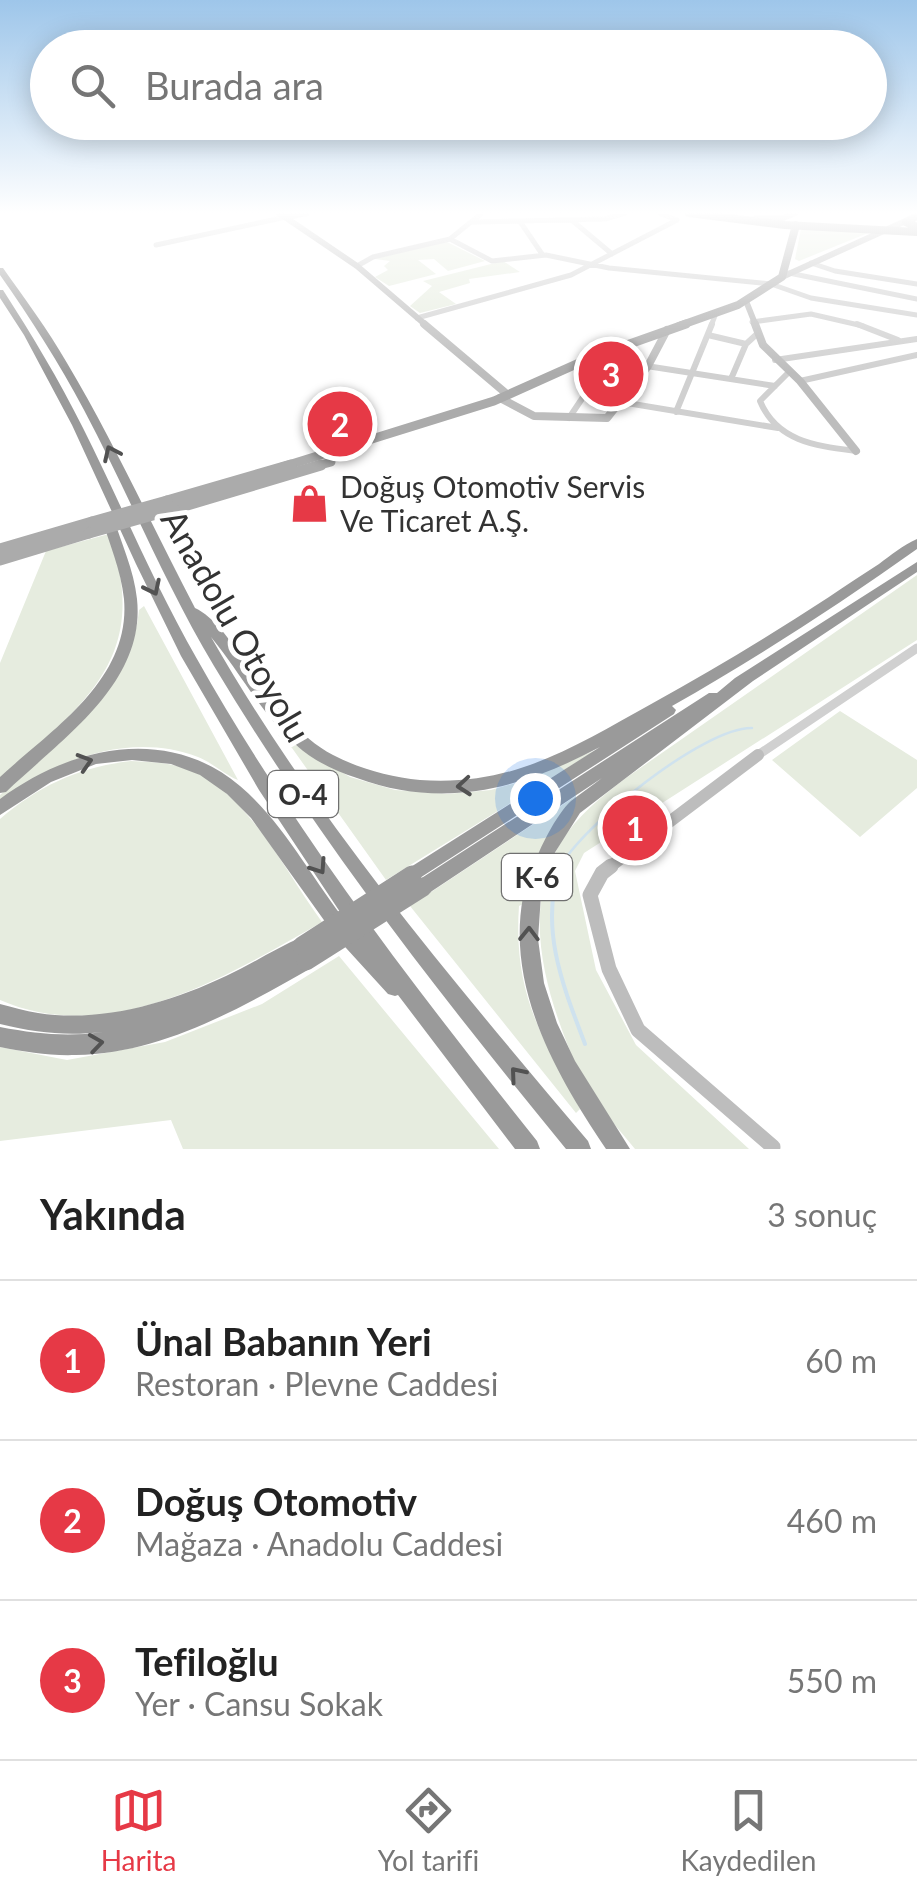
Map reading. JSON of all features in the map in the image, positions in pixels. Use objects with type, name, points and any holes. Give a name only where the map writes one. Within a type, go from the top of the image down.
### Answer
[{"type":"highway","name":"Anadolu Otoyolu","points":[[0,270],[47,335],[86,400],[186,604],[288,774],[461,1007],[580,1149]]},
{"type":"highway","name":"Anadolu Otoyolu","points":[[0,292],[68,404],[161,605],[266,788],[424,1016],[529,1149]]},
{"type":"highway","points":[[0,787],[99,692],[126,646],[131,605],[98,470]]},
{"type":"highway","points":[[186,604],[214,628],[271,711],[307,746],[346,768],[385,781],[440,788],[500,782],[564,759],[685,693],[917,543]]},
{"type":"highway","points":[[747,678],[917,566]]},
{"type":"highway","name":"K-6","points":[[417,881],[800,622]]},
{"type":"highway","name":"K-6","points":[[0,1037],[80,1046],[133,1036],[218,1008],[747,678]]},
{"type":"highway","name":"K-6","points":[[619,1149],[566,1069],[537,1001],[528,941],[530,903],[539,869],[558,829],[574,808],[747,678]]},
{"type":"highway","points":[[0,808],[54,773],[103,757],[153,754],[195,762],[224,780],[252,808],[341,930],[424,1016]]},
{"type":"highway","name":"K-6","points":[[0,1014],[54,1026],[118,1022],[198,998],[304,953]]},
{"type":"main road","points":[[0,549],[385,444],[485,408],[500,398],[746,301],[786,275],[788,267]]},
{"type":"main road","points":[[0,570],[90,527]]},
{"type":"main road","points":[[0,560],[50,544]]},
{"type":"street","points":[[358,267],[500,398],[524,413],[607,418],[648,366],[666,330]]},
{"type":"street","points":[[417,318],[542,284],[587,267]]},
{"type":"street","points":[[606,267],[772,284],[811,298],[917,315]]},
{"type":"street","points":[[786,275],[803,267]]},
{"type":"street","points":[[829,267],[917,284]]},
{"type":"street","points":[[786,275],[917,299]]},
{"type":"street","points":[[746,301],[752,322],[776,360],[800,381],[856,451]]},
{"type":"street","points":[[752,322],[795,312],[831,314],[898,340]]},
{"type":"street","points":[[676,412],[716,313]]},
{"type":"street","points":[[730,379],[746,344],[758,333]]},
{"type":"street","points":[[708,334],[746,344]]},
{"type":"street","points":[[776,360],[917,339]]},
{"type":"street","points":[[800,381],[917,355]]},
{"type":"street","points":[[569,418],[605,356],[775,386]]},
{"type":"street","points":[[778,428],[760,401],[790,372]]},
{"type":"street","points":[[621,402],[778,428],[799,441],[856,451]]},
{"type":"street","points":[[777,1148],[638,1030],[609,968],[590,896],[602,873],[758,756],[917,648]]},
{"type":"shaded area","points":[[385,267],[427,267],[436,274],[389,286],[375,277],[388,270]]},
{"type":"shaded area","points":[[481,267],[512,267],[520,272],[469,279],[470,283],[439,292],[456,304],[420,313],[410,306],[432,286],[423,281]]},
{"type":"shaded area","points":[[109,534],[120,577],[122,614],[116,646],[83,701],[0,780],[0,663],[46,551]]},
{"type":"shaded area","points":[[917,575],[917,640],[584,853],[575,871],[596,970],[636,1045],[749,1149],[635,1149],[582,1079],[548,986],[542,957],[541,898],[561,842],[582,815],[626,778]]},
{"type":"shaded area","points":[[144,606],[238,780],[198,757],[172,750],[120,749],[70,762],[0,800],[0,795],[67,735],[107,691],[122,666],[139,610]]},
{"type":"shaded area","points":[[840,711],[917,760],[917,788],[860,837],[772,760]]},
{"type":"shaded area","points":[[278,735],[350,777],[395,790],[447,794],[491,790],[526,780],[598,749],[386,880],[292,748]]},
{"type":"shaded area","points":[[131,761],[183,767],[219,787],[253,821],[322,922],[208,983],[125,1011],[84,1016],[42,1013],[0,1000],[0,819],[30,796],[61,780]]},
{"type":"shaded area","points":[[576,796],[577,800],[548,835],[536,860],[523,904],[519,906],[518,937],[533,1014],[580,1109],[576,1113],[410,906]]},
{"type":"shaded area","points":[[339,956],[499,1149],[183,1149],[171,1120],[0,1141],[0,1047],[67,1060],[165,1042],[262,1004]]},
{"type":"waterway","points":[[559,869],[592,829],[646,782],[705,744],[752,728]]},
{"type":"waterway","points":[[559,869],[552,912],[556,956],[585,1044]]},
{"type":"place","name":"Tefiloğlu","points":[[611,374]]},
{"type":"place","name":"Doğuş Otomotiv","points":[[340,424]]},
{"type":"place","name":"Doğuş Otomotiv Servis Ve Ticaret A.Ş.","points":[[310,503]]},
{"type":"place","name":"Ünal Babanın Yeri","points":[[635,828]]}]
